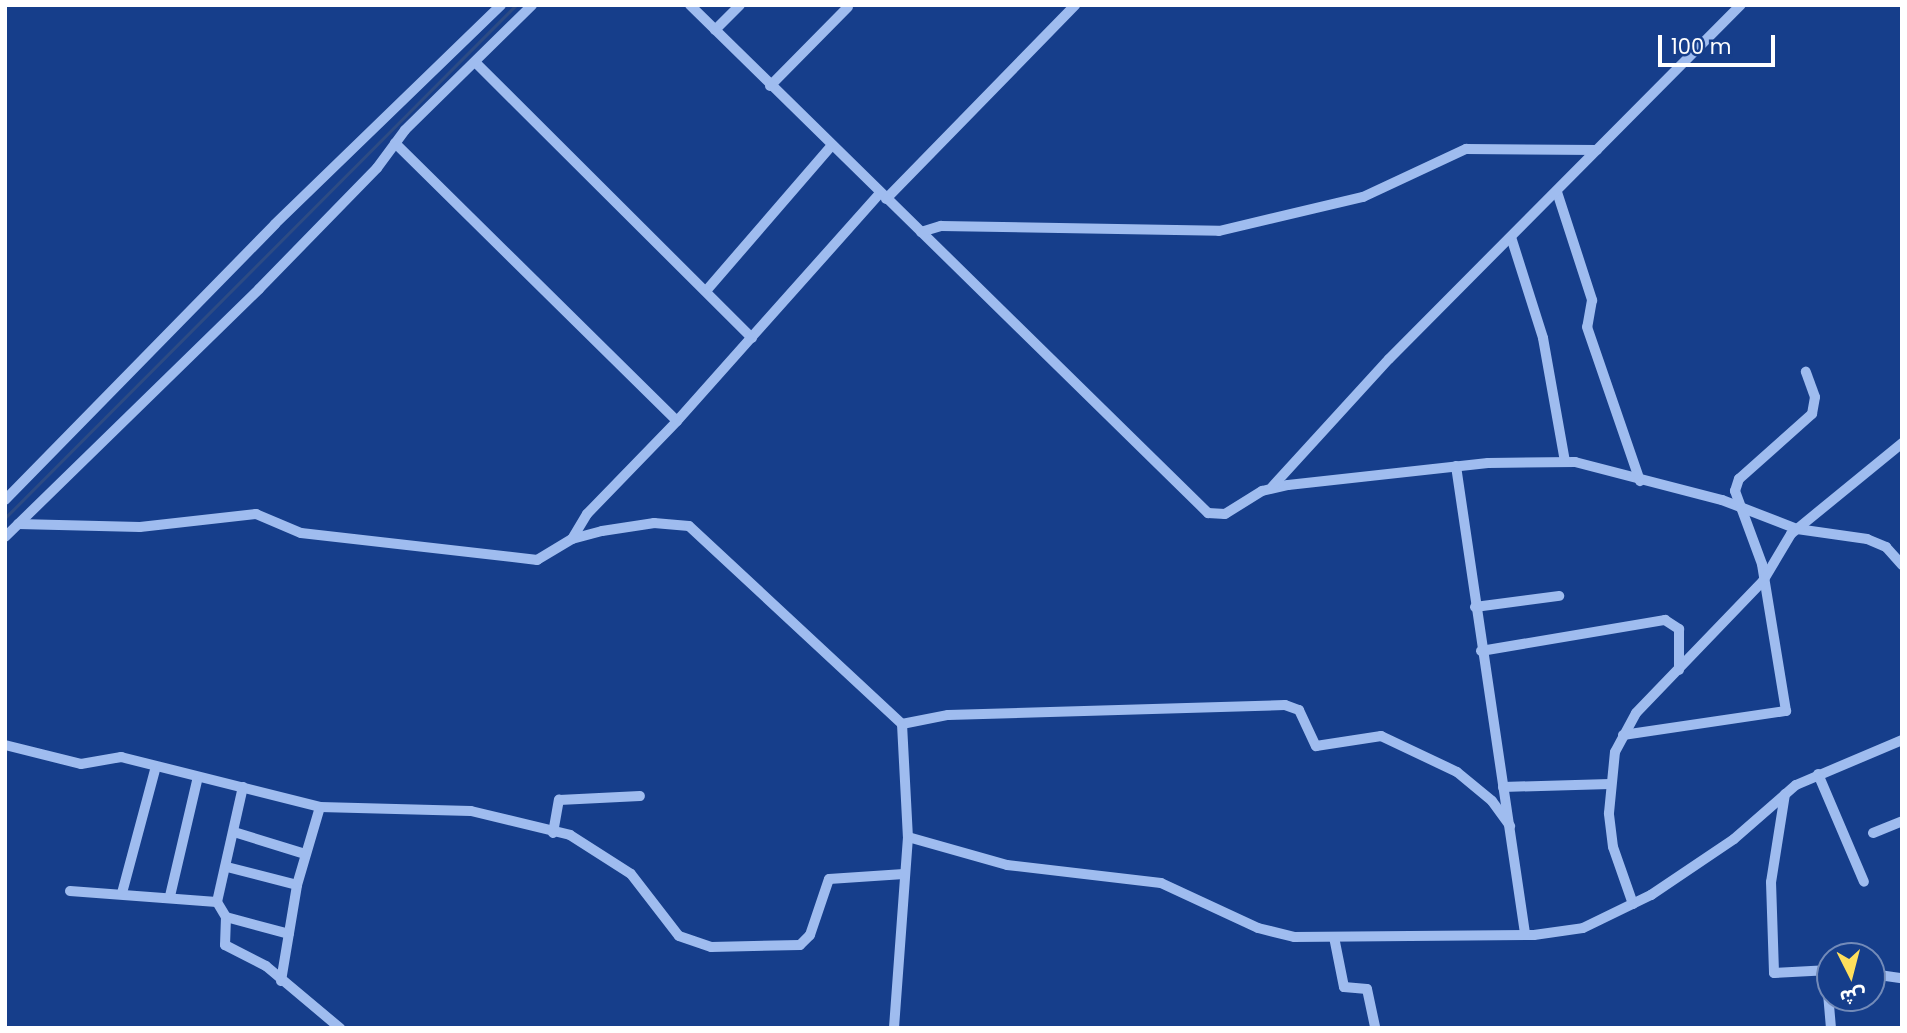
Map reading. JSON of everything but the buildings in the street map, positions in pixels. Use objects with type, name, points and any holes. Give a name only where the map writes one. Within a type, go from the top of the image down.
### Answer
[{"type":"street","points":[[5,500],[275,224],[502,5]]},
{"type":"street","points":[[5,537],[259,289],[377,168],[395,143],[533,5]]},
{"type":"street","points":[[690,5],[1208,513],[1225,514],[1272,487],[1380,368],[1741,5]]},
{"type":"street","points":[[715,30],[740,5]]},
{"type":"street","points":[[572,539],[587,514],[677,422],[882,196],[1075,5]]},
{"type":"street","points":[[770,86],[848,7]]},
{"type":"street","points":[[475,62],[752,338]]},
{"type":"street","points":[[395,143],[677,422]]},
{"type":"street","points":[[706,291],[831,146]]},
{"type":"street","points":[[921,232],[941,226],[1219,231],[1358,199],[1466,149],[1597,150]]},
{"type":"street","points":[[1557,192],[1592,300],[1587,327],[1640,481]]},
{"type":"street","points":[[1511,237],[1543,338],[1565,462]]},
{"type":"street","points":[[1623,735],[1786,710],[1763,581],[1735,491],[1739,479],[1812,414],[1815,397],[1807,372]]},
{"type":"street","points":[[1633,904],[1611,839],[1611,785],[1623,735],[1644,702],[1679,670],[1763,581],[1797,529],[1902,443]]},
{"type":"street","points":[[1272,487],[1456,466],[1565,462],[1742,508],[1797,529],[1877,542],[1902,565]]},
{"type":"street","points":[[1456,466],[1481,651],[1525,936]]},
{"type":"street","points":[[18,524],[140,527],[256,514],[301,533],[537,560],[572,539],[633,524],[689,526],[902,724],[908,837],[894,1028]]},
{"type":"street","points":[[1475,607],[1559,596]]},
{"type":"street","points":[[1481,651],[1665,620],[1679,629],[1679,670]]},
{"type":"street","points":[[902,724],[936,716],[1285,705],[1299,710],[1316,746],[1381,736],[1457,772],[1492,801],[1510,826]]},
{"type":"street","points":[[908,837],[1007,865],[1161,883],[1258,928],[1294,937],[1525,936],[1583,928],[1633,904],[1734,839],[1785,794],[1818,774],[1902,740]]},
{"type":"street","points":[[5,745],[80,764],[116,756],[320,807],[471,811],[553,833],[605,854],[631,874],[675,932],[711,947],[800,945],[810,935],[829,879],[904,874]]},
{"type":"street","points":[[122,893],[156,766]]},
{"type":"street","points":[[1818,774],[1864,881]]},
{"type":"street","points":[[170,896],[198,777]]},
{"type":"street","points":[[1503,787],[1611,785]]},
{"type":"street","points":[[243,787],[217,902],[226,917],[225,945],[266,966],[340,1028]]},
{"type":"street","points":[[1785,794],[1771,882],[1774,973],[1816,971]]},
{"type":"street","points":[[553,833],[559,800],[640,796]]},
{"type":"street","points":[[281,981],[297,885],[320,807]]},
{"type":"street","points":[[1873,834],[1902,821]]},
{"type":"street","points":[[234,832],[305,854]]},
{"type":"street","points":[[227,867],[297,885]]},
{"type":"street","points":[[70,891],[170,896],[217,902]]},
{"type":"street","points":[[226,917],[289,934]]},
{"type":"street","points":[[1334,937],[1344,987],[1367,989],[1376,1028]]},
{"type":"waterway","points":[[5,518],[516,5]]}]
